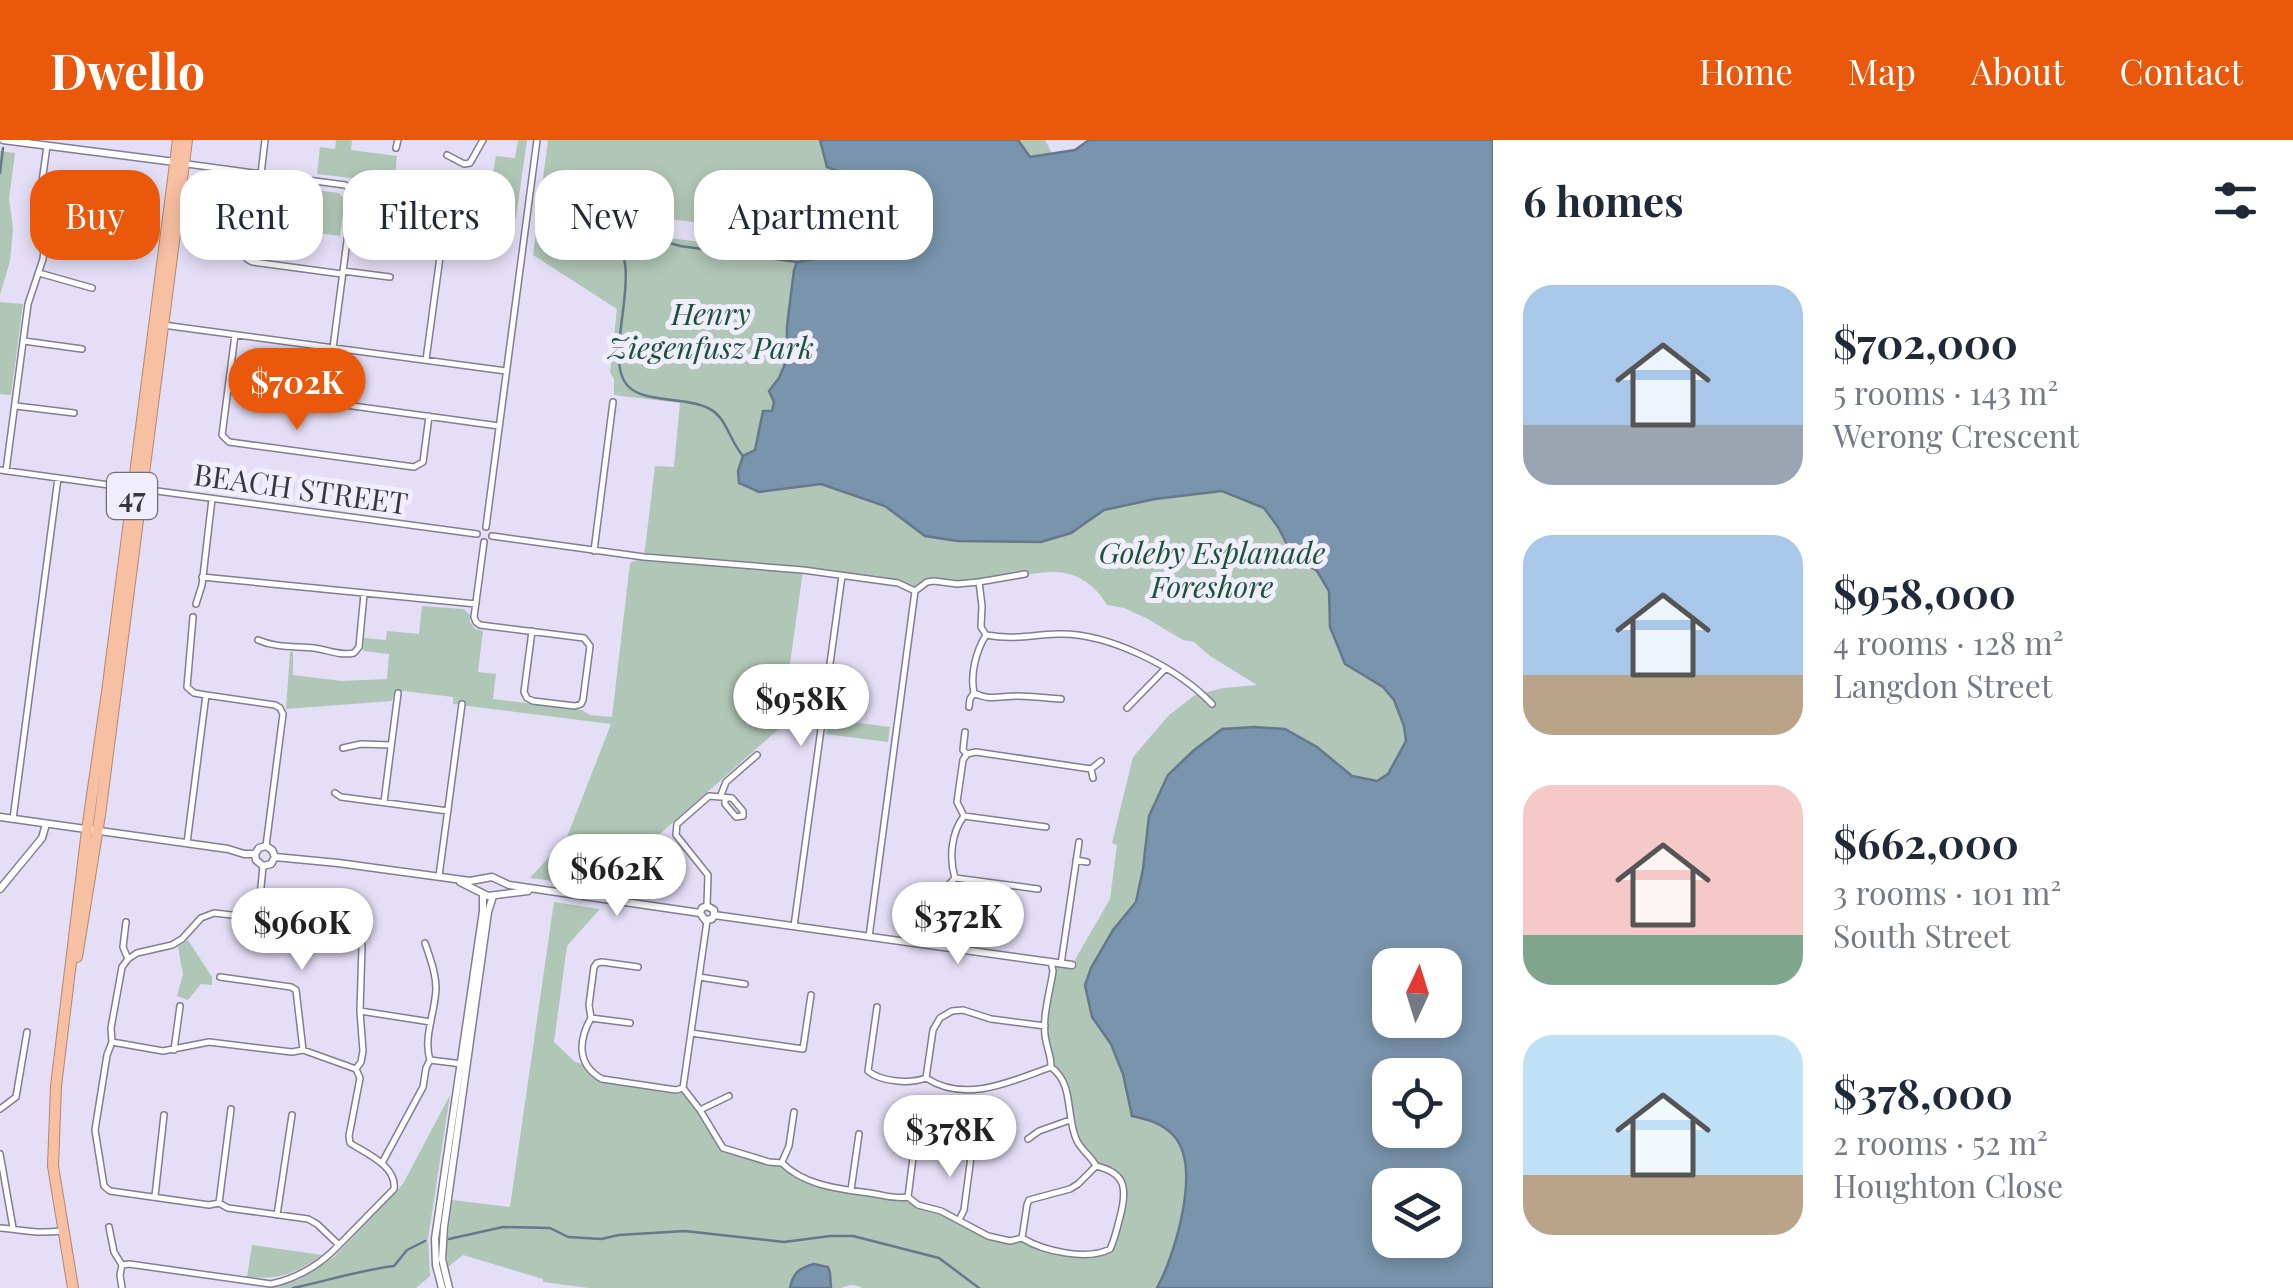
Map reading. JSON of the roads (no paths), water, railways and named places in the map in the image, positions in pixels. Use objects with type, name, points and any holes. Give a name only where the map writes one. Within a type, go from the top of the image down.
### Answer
[{"type":"highway","name":"47","points":[[73,1288],[53,1166],[56,1086],[108,692],[163,325],[178,140]]},
{"type":"highway","name":"47","points":[[138,489],[179,163],[186,140]]},
{"type":"street","points":[[3,140],[100,149],[232,170]]},
{"type":"street","points":[[262,170],[266,140]]},
{"type":"street","points":[[447,155],[470,163],[483,140]]},
{"type":"street","points":[[486,527],[537,140]]},
{"type":"street","points":[[44,170],[47,146]]},
{"type":"street","points":[[323,181],[344,184],[353,195],[333,348]]},
{"type":"street","points":[[3,470],[16,406],[28,304],[43,260]]},
{"type":"street","points":[[247,260],[390,277]]},
{"type":"street","points":[[426,360],[440,260]]},
{"type":"street","points":[[40,273],[92,288]]},
{"type":"street","points":[[163,325],[506,371]]},
{"type":"street","points":[[234,334],[222,435],[229,442],[414,467],[423,462],[429,416]]},
{"type":"street","points":[[24,341],[82,349]]},
{"type":"street","points":[[228,389],[499,426]]},
{"type":"street","points":[[594,551],[613,402]]},
{"type":"street","points":[[16,406],[74,413]]},
{"type":"street","name":"BEACH STREET","points":[[3,470],[477,534]]},
{"type":"street","points":[[13,819],[58,478]]},
{"type":"street","points":[[196,604],[212,498]]},
{"type":"street","points":[[486,527],[492,536],[484,542],[477,534],[486,527]]},
{"type":"street","points":[[492,536],[644,557],[803,570],[898,583],[915,591]]},
{"type":"street","points":[[484,542],[476,622],[584,638],[588,641],[584,700],[580,704],[527,698],[524,692],[532,631]]},
{"type":"street","points":[[870,936],[915,591],[927,582],[957,584],[1025,574]]},
{"type":"street","points":[[794,926],[842,576]]},
{"type":"street","points":[[202,578],[476,604]]},
{"type":"street","points":[[979,582],[981,626],[986,635]]},
{"type":"street","points":[[258,640],[354,654],[359,647],[364,594]]},
{"type":"street","points":[[193,617],[186,687],[194,694],[274,704],[282,714],[266,846]]},
{"type":"street","points":[[181,626],[192,627]]},
{"type":"street","points":[[986,635],[1008,639],[1066,634],[1114,642],[1197,688],[1212,704]]},
{"type":"street","points":[[969,707],[978,648],[986,635]]},
{"type":"street","points":[[1127,708],[1165,669]]},
{"type":"street","points":[[384,802],[398,693]]},
{"type":"street","points":[[974,693],[997,699],[1061,698]]},
{"type":"street","points":[[186,843],[206,695]]},
{"type":"street","points":[[439,876],[462,704]]},
{"type":"street","points":[[966,732],[963,750],[967,754]]},
{"type":"street","points":[[343,748],[391,745]]},
{"type":"street","points":[[964,816],[957,802],[962,760],[967,754],[976,752],[1091,769],[1101,761]]},
{"type":"street","points":[[707,906],[708,875],[676,835],[676,824],[710,796],[723,797],[726,782],[757,755]]},
{"type":"street","points":[[1091,769],[1093,778]]},
{"type":"street","points":[[335,793],[341,797],[448,811]]},
{"type":"street","points":[[964,816],[1046,827]]},
{"type":"street","points":[[955,878],[951,864],[956,827],[964,816]]},
{"type":"street","points":[[0,817],[255,854]]},
{"type":"street","points":[[0,889],[42,838],[46,824]]},
{"type":"street","points":[[1061,964],[1079,842]]},
{"type":"street","points":[[255,854],[266,846],[275,857]]},
{"type":"street","points":[[255,854],[263,866],[271,864],[275,857]]},
{"type":"street","points":[[275,857],[453,879],[492,877],[498,882],[540,890],[700,912]]},
{"type":"street","points":[[1076,860],[1087,862]]},
{"type":"street","points":[[258,918],[263,866]]},
{"type":"street","points":[[463,1064],[484,911],[480,884],[483,878]]},
{"type":"street","points":[[937,946],[945,890],[955,878]]},
{"type":"street","points":[[955,878],[1038,889]]},
{"type":"street","points":[[453,879],[482,894],[540,890]]},
{"type":"street","points":[[450,1288],[440,1284],[435,1240],[488,912],[500,887],[498,882]]},
{"type":"street","points":[[700,912],[707,906]]},
{"type":"street","points":[[707,906],[712,908],[711,918],[684,1088],[723,1148],[782,1163],[790,1171],[821,1185],[896,1199],[908,1197],[988,1236],[1010,1241],[1022,1238],[1031,1244],[1082,1255],[1104,1252],[1110,1249],[1125,1188],[1108,1169],[1096,1166],[1078,1142],[1070,1120],[1067,1088],[1051,1067]]},
{"type":"street","points":[[194,909],[200,918]]},
{"type":"street","points":[[700,912],[702,918],[794,926],[1072,965]]},
{"type":"street","points":[[339,1246],[308,1220],[228,1208],[219,1203],[208,1205],[110,1192],[104,1186],[95,1130],[112,1042],[119,977],[128,958],[182,939],[200,918],[214,913],[345,928],[360,938],[362,946],[363,1052],[356,1069]]},
{"type":"street","points":[[126,922],[123,947],[128,958]]},
{"type":"street","points":[[382,1163],[423,1087],[430,1060],[427,1050],[436,990],[425,943]]},
{"type":"street","points":[[1051,962],[1045,1026],[1051,1067]]},
{"type":"street","points":[[638,967],[597,963],[594,967],[589,1005],[592,1018],[586,1028],[584,1064],[602,1079],[684,1088]]},
{"type":"street","points":[[220,977],[296,990],[303,1050]]},
{"type":"street","points":[[699,977],[745,984]]},
{"type":"street","points":[[691,1034],[803,1049],[811,995]]},
{"type":"street","points":[[174,1050],[180,1006]]},
{"type":"street","points":[[877,1007],[868,1071],[874,1076],[915,1082],[926,1078]]},
{"type":"street","points":[[926,1078],[938,1015],[963,1010],[991,1019],[1045,1026]]},
{"type":"street","points":[[360,1011],[431,1022]]},
{"type":"street","points":[[592,1018],[630,1023]]},
{"type":"street","points":[[989,1031],[991,1019]]},
{"type":"street","points":[[0,1109],[16,1098],[27,1032]]},
{"type":"street","points":[[112,1042],[163,1051],[216,1042],[303,1050],[356,1069],[360,1078],[350,1142],[382,1163],[396,1184],[339,1246],[299,1276],[271,1284],[122,1265]]},
{"type":"street","points":[[430,1060],[463,1064]]},
{"type":"street","points":[[926,1078],[936,1085],[980,1090],[1051,1067]]},
{"type":"street","points":[[700,1110],[729,1096]]},
{"type":"street","points":[[219,1203],[232,1108]]},
{"type":"street","points":[[782,1163],[790,1146],[794,1112]]},
{"type":"street","points":[[155,1198],[164,1115]]},
{"type":"street","points":[[278,1215],[292,1115]]},
{"type":"street","points":[[1028,1139],[1039,1130],[1070,1120]]},
{"type":"street","points":[[851,1190],[859,1134]]},
{"type":"street","points":[[908,1197],[916,1142]]},
{"type":"street","points":[[958,1221],[964,1210],[972,1149]]},
{"type":"street","points":[[0,1154],[13,1228]]},
{"type":"street","points":[[1022,1238],[1030,1200],[1078,1184],[1096,1166]]},
{"type":"street","points":[[109,1226],[114,1252],[122,1265]]},
{"type":"street","points":[[0,1228],[29,1233],[63,1230]]},
{"type":"street","points":[[122,1265],[122,1288]]},
{"type":"water","points":[[820,140],[1018,140],[1030,157],[1075,150],[1089,140],[1493,140],[1493,1288],[1157,1288],[1183,1211],[1186,1168],[1182,1150],[1165,1128],[1132,1116],[1123,1074],[1111,1044],[1092,1017],[1085,985],[1113,930],[1136,902],[1149,816],[1168,775],[1222,729],[1285,729],[1317,747],[1352,776],[1377,781],[1388,774],[1406,741],[1404,726],[1394,700],[1383,687],[1345,664],[1330,627],[1329,591],[1317,571],[1292,554],[1264,508],[1222,491],[1104,510],[1071,533],[1041,542],[957,541],[925,536],[885,506],[821,484],[759,492],[739,483],[743,456],[755,450],[763,411],[772,411],[774,402],[769,391],[787,359],[787,326],[797,262],[933,260],[933,170],[827,167]]},
{"type":"water","points":[[814,1264],[828,1267],[831,1288],[790,1288],[798,1272]]},
{"type":"waterway","points":[[0,173],[3,148]]},
{"type":"waterway","points":[[674,244],[797,262]]},
{"type":"waterway","points":[[624,260],[626,284],[619,351],[620,370],[627,385],[643,395],[708,408],[720,417],[743,456]]},
{"type":"waterway","points":[[449,1239],[503,1227],[550,1228],[568,1237],[601,1239],[685,1231],[784,1242],[853,1236],[939,1258],[979,1288]]},
{"type":"waterway","points":[[293,1288],[394,1266],[407,1250],[425,1241]]},
{"type":"park label","name":"Henry Ziegenfusz Park","points":[[711,330]]},
{"type":"park label","name":"Goleby Esplanade Foreshore","points":[[1212,569]]}]
